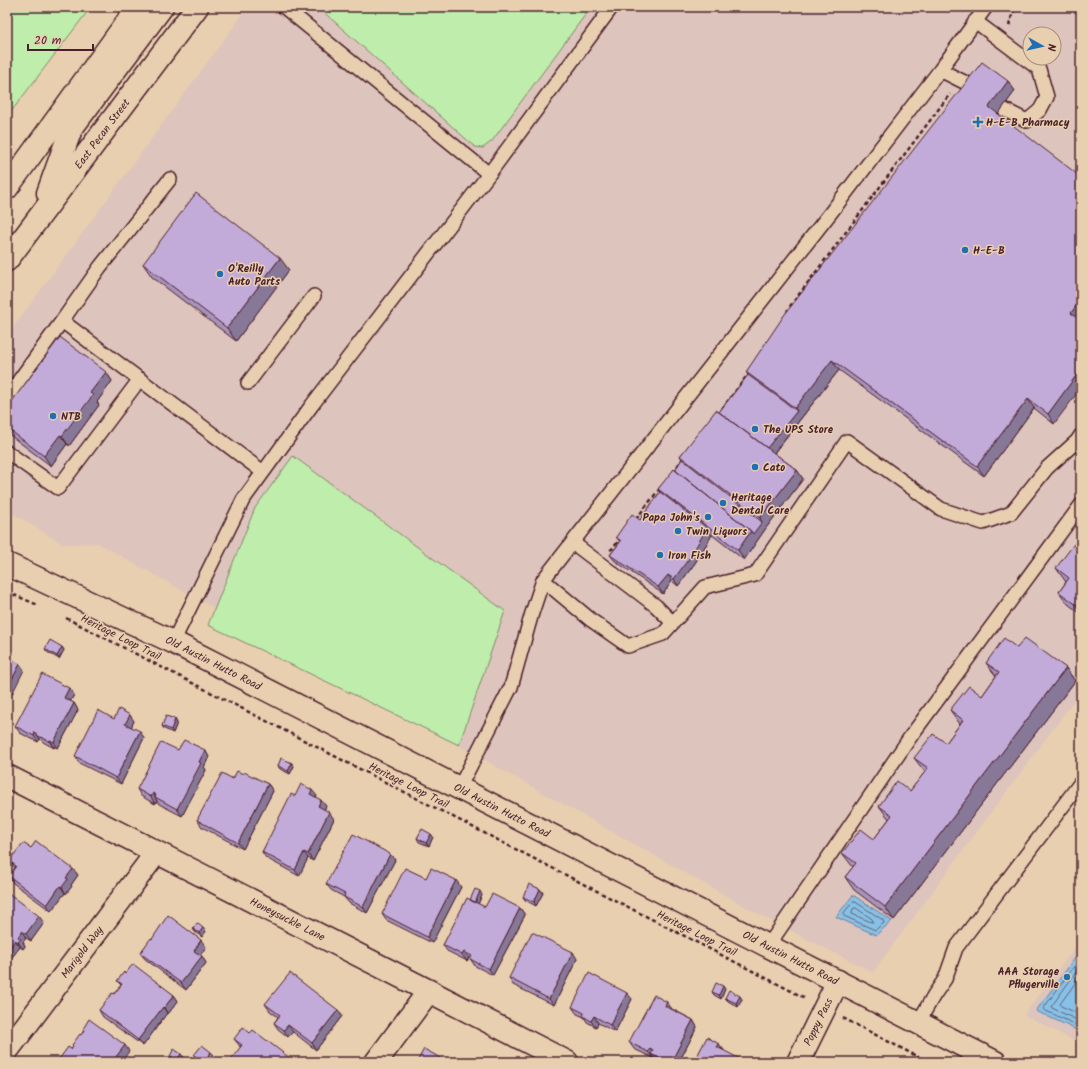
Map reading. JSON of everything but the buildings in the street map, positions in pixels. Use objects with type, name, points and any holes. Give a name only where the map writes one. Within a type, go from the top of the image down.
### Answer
[{"type":"street","points":[[7,188],[138,7]]},
{"type":"street","points":[[42,212],[71,130],[162,7]]},
{"type":"street","name":"East Pecan Street","points":[[7,260],[197,7]]},
{"type":"street","name":"Old Austin Hutto Road","points":[[7,564],[173,642],[995,1062]]},
{"type":"street","name":"Honeysuckle Lane","points":[[7,776],[156,853],[430,990],[567,1062]]},
{"type":"street","name":"Marigold Way","points":[[7,1051],[156,853]]},
{"type":"street","name":"Poppy Pass","points":[[798,1062],[838,981]]},
{"type":"street","points":[[376,1062],[430,990]]},
{"type":"lane","points":[[284,7],[488,174]]},
{"type":"lane","points":[[173,642],[243,500],[312,405],[488,174],[612,7]]},
{"type":"lane","points":[[459,788],[511,686],[532,612],[543,580],[940,70],[986,7]]},
{"type":"lane","points":[[975,21],[1039,69],[1047,97],[1040,110],[1027,121],[1002,109]]},
{"type":"lane","points":[[940,70],[976,88]]},
{"type":"lane","points":[[7,397],[100,267],[170,179]]},
{"type":"lane","points":[[248,383],[314,296]]},
{"type":"lane","points":[[62,321],[263,472]]},
{"type":"lane","points":[[7,452],[58,488],[140,379]]},
{"type":"lane","points":[[543,580],[591,620],[628,646],[664,634],[705,587],[755,575],[847,441],[940,509],[983,523],[1011,513],[1047,468],[1077,441],[1081,435]]},
{"type":"lane","points":[[768,946],[911,736],[1081,505]]},
{"type":"lane","points":[[573,543],[656,606],[673,623]]},
{"type":"lane","points":[[918,1023],[934,995],[946,978],[956,948],[1081,782]]},
{"type":"path","points":[[1005,30],[1009,26],[1013,12],[1018,7]]},
{"type":"path","points":[[787,315],[788,309],[952,92]]},
{"type":"path","points":[[713,420],[752,370]]},
{"type":"path","points":[[670,475],[684,457]]},
{"type":"path","points":[[632,525],[665,482]]},
{"type":"path","points":[[607,550],[612,549],[622,537]]},
{"type":"path","points":[[7,592],[42,606]]},
{"type":"path","name":"Heritage Loop Trail","points":[[63,617],[802,996]]},
{"type":"path","points":[[851,1022],[928,1062]]},
{"type":"shaded area","points":[[248,7],[1081,7],[1081,691],[873,972],[773,922],[98,543],[63,544],[7,510],[7,336]]},
{"type":"shaded area","name":"AAA Storage Pflugerville","points":[[1081,940],[1081,1044],[1024,1015]]},
{"type":"green space","points":[[7,7],[91,7],[7,117]]},
{"type":"green space","points":[[318,7],[591,7],[492,141],[483,148],[475,147]]},
{"type":"green space","points":[[293,456],[505,611],[459,745],[208,625],[255,508]]},
{"type":"water","points":[[853,895],[892,921],[876,935],[836,917]]},
{"type":"water","name":"AAA Storage Pflugerville","points":[[1081,950],[1081,1032],[1036,1011]]},
{"type":"place","name":"H-E-B Pharmacy","points":[[978,122]]},
{"type":"place","name":"H-E-B","points":[[965,250]]},
{"type":"place","name":"O'Reilly Auto Parts","points":[[220,274]]},
{"type":"place","name":"NTB","points":[[53,416]]},
{"type":"place","name":"The UPS Store","points":[[755,429]]},
{"type":"place","name":"Cato","points":[[755,467]]},
{"type":"place","name":"Heritage Dental Care","points":[[723,503]]},
{"type":"place","name":"Papa John's","points":[[708,517]]},
{"type":"place","name":"Twin Liquors","points":[[678,531]]},
{"type":"place","name":"Iron Fish","points":[[660,555]]},
{"type":"place","name":"AAA Storage Pflugerville","points":[[1067,977]]}]
